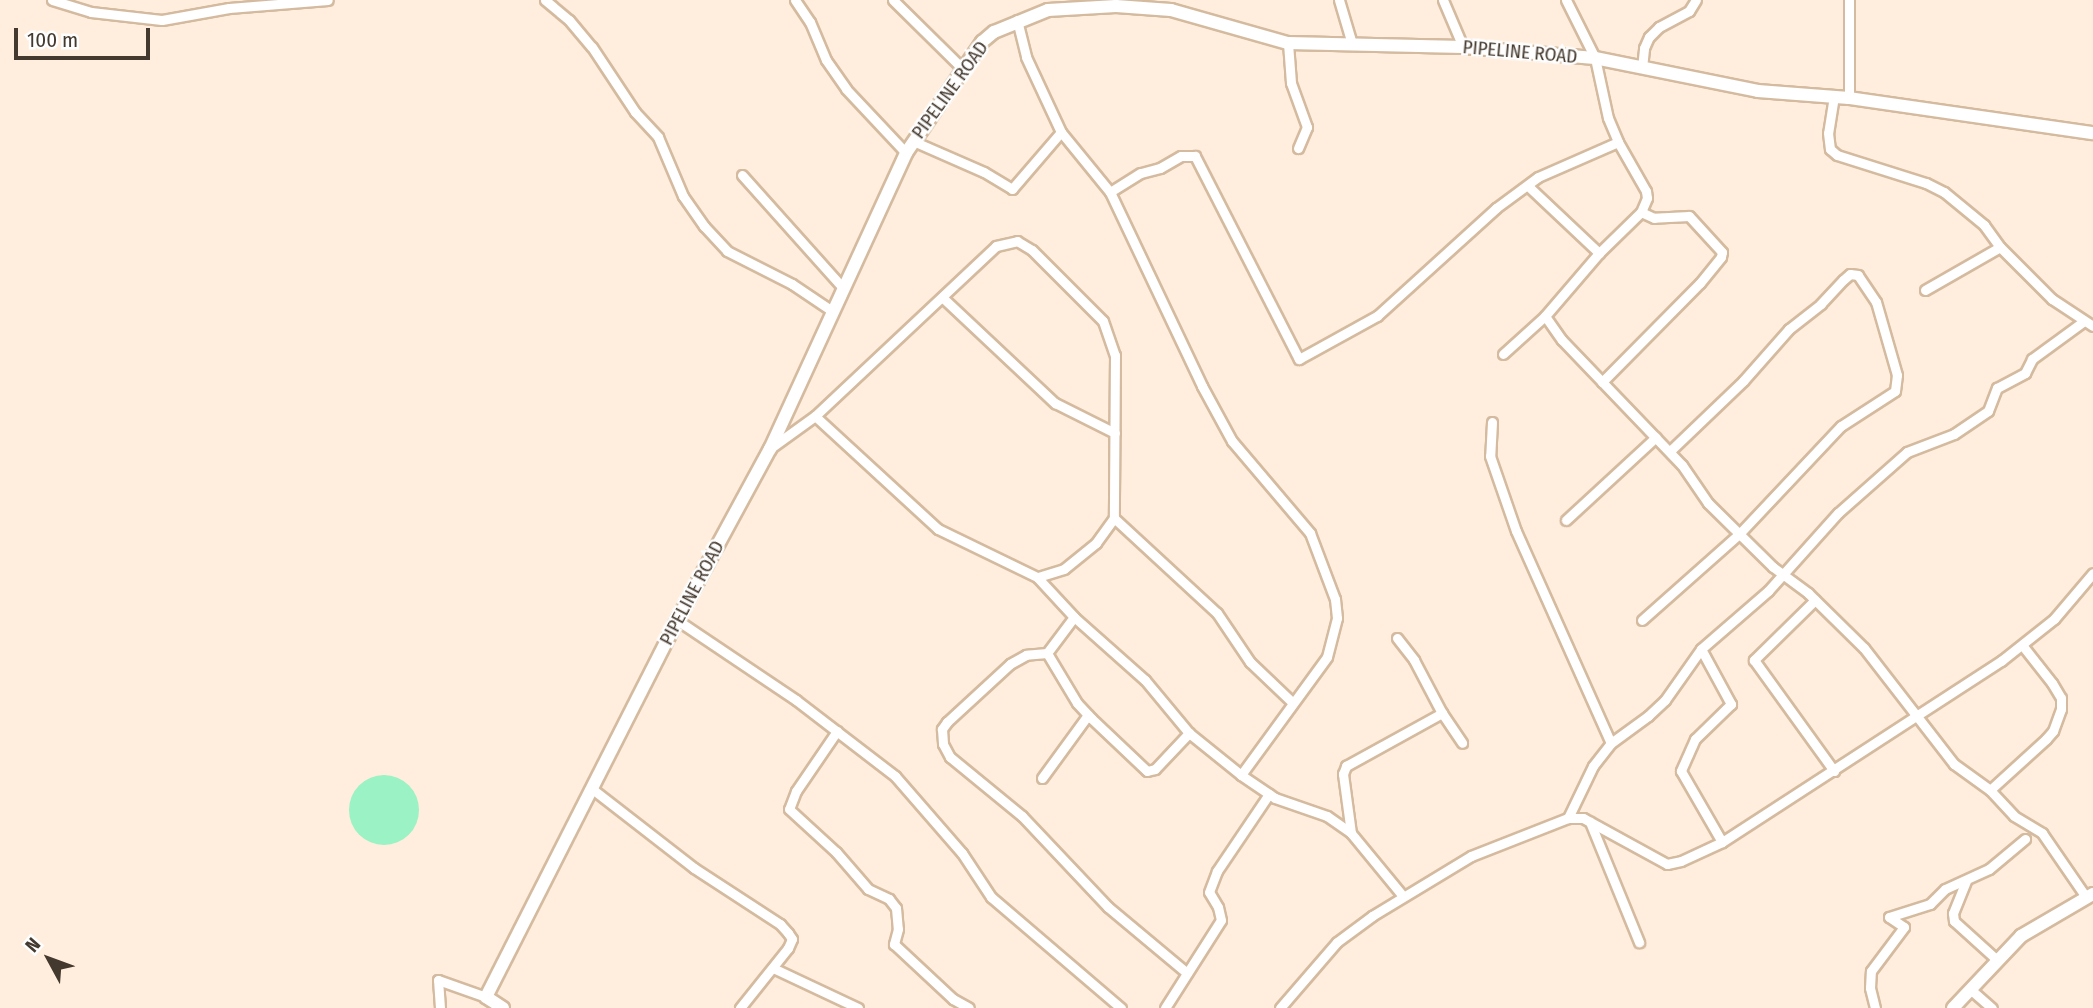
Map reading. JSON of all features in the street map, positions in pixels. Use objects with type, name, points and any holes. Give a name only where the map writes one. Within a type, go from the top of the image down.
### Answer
[{"type":"street","points":[[52,0],[91,12],[162,20],[229,8],[328,0]]},
{"type":"street","points":[[545,0],[569,20],[592,47],[635,112],[658,137],[683,196],[704,226],[727,251],[792,285],[832,311]]},
{"type":"street","points":[[795,0],[810,22],[826,60],[846,89],[906,153]]},
{"type":"street","points":[[893,0],[964,70]]},
{"type":"street","points":[[1339,0],[1352,44]]},
{"type":"street","points":[[1443,0],[1463,47]]},
{"type":"street","points":[[1503,354],[1545,316],[1599,253],[1646,205],[1646,191],[1618,142],[1608,118],[1595,58],[1566,0]]},
{"type":"street","points":[[1642,68],[1644,48],[1649,37],[1660,27],[1689,11],[1696,0]]},
{"type":"street","points":[[1849,0],[1849,98]]},
{"type":"street","name":"PIPELINE ROAD","points":[[486,997],[677,620],[770,449],[906,153],[982,42],[1017,20],[1048,10],[1116,3],[1172,5],[1288,43],[1463,47],[1595,58],[1758,91],[1834,96],[2093,133]]},
{"type":"street","points":[[1017,20],[1029,65],[1062,132],[1110,192],[1202,386],[1232,441],[1310,533],[1335,599],[1337,618],[1327,657],[1241,775]]},
{"type":"street","points":[[1288,43],[1291,83],[1307,127],[1298,148]]},
{"type":"street","points":[[1568,818],[1593,766],[1611,743],[1638,725],[1665,700],[1701,649],[1768,591],[1839,513],[1907,452],[1954,434],[1988,411],[1997,388],[2025,373],[2032,359],[2089,323],[2052,299],[2000,247],[1983,225],[1944,191],[1837,155],[1830,149],[1828,133],[1834,96]]},
{"type":"street","points":[[913,141],[984,172],[1012,189],[1062,132]]},
{"type":"street","points":[[1110,192],[1141,173],[1181,156],[1195,156],[1299,359],[1377,316],[1496,208],[1538,177],[1618,142]]},
{"type":"street","points":[[743,175],[844,289]]},
{"type":"street","points":[[1528,186],[1599,253]]},
{"type":"street","points":[[1602,382],[1700,284],[1721,257],[1722,252],[1689,216],[1654,218],[1641,212]]},
{"type":"street","points":[[770,449],[816,416],[996,246],[1017,241],[1032,250],[1103,321],[1115,355],[1114,517],[1096,542],[1064,569],[1037,577]]},
{"type":"street","points":[[1925,290],[2000,247]]},
{"type":"street","points":[[1642,620],[1740,533],[1841,426],[1895,391],[1897,375],[1876,302],[1858,275],[1850,274],[1821,304],[1789,329],[1743,382],[1670,451]]},
{"type":"street","points":[[943,298],[1055,403],[1115,433]]},
{"type":"street","points":[[1545,316],[1562,340],[1670,451],[1708,503],[1864,648],[1917,718],[1941,743],[1954,764],[1990,790],[2014,816],[2042,833],[2090,896],[2036,925],[1996,959],[1953,1008]]},
{"type":"street","points":[[816,416],[938,529],[1037,577],[1074,617],[1145,680],[1189,733],[1241,775],[1269,794],[1327,816],[1351,833],[1403,896]]},
{"type":"street","points":[[1492,422],[1490,456],[1516,531],[1611,743]]},
{"type":"street","points":[[1566,520],[1656,438]]},
{"type":"street","points":[[1114,517],[1217,613],[1250,662],[1293,703]]},
{"type":"street","points":[[1280,1008],[1337,942],[1403,896],[1471,856],[1568,818],[1590,822],[1667,864],[1681,862],[1722,842],[1917,718],[2022,645],[2054,619],[2093,573]]},
{"type":"street","points":[[1815,600],[1755,660],[1834,771]]},
{"type":"street","points":[[1074,617],[1047,653],[1026,655],[1010,664],[947,722],[942,729],[943,744],[950,757],[1022,816],[1108,907],[1188,972]]},
{"type":"street","points":[[677,620],[837,731],[903,783],[962,853],[991,897],[1114,1006]]},
{"type":"street","points":[[1397,638],[1414,660],[1442,713],[1462,743]]},
{"type":"street","points":[[1990,790],[2053,731],[2061,709],[2061,698],[2057,691],[2022,645]]},
{"type":"street","points":[[1701,649],[1731,704],[1695,739],[1681,771],[1722,842]]},
{"type":"street","points":[[1047,653],[1077,703],[1147,771],[1156,769],[1189,733]]},
{"type":"street","points":[[1351,833],[1343,774],[1346,766],[1442,713]]},
{"type":"street","points":[[1042,778],[1088,715]]},
{"type":"street","points":[[837,731],[796,791],[789,809],[836,852],[868,889],[889,899],[896,908],[898,929],[894,944],[951,1003],[969,1008]]},
{"type":"street","points":[[592,788],[694,868],[780,924],[792,939],[773,968],[740,1008]]},
{"type":"street","points":[[1165,1008],[1221,920],[1219,907],[1209,892],[1217,871],[1269,794]]},
{"type":"street","points":[[1590,822],[1639,942]]},
{"type":"street","points":[[1875,1008],[1870,988],[1871,971],[1905,927],[1889,917],[1930,904],[1945,889],[1989,869],[2025,839]]},
{"type":"street","points":[[1966,880],[1953,913],[1954,921],[1996,959]]},
{"type":"street","points":[[773,968],[858,1008]]},
{"type":"street","points":[[440,1008],[438,980],[486,997],[503,1008]]},
{"type":"street","points":[[1970,989],[1992,1008]]},
{"type":"green space","points":[[384,775],[403,781],[413,791],[419,810],[413,829],[403,839],[384,845],[365,839],[355,829],[349,810],[355,791],[365,781]]}]
